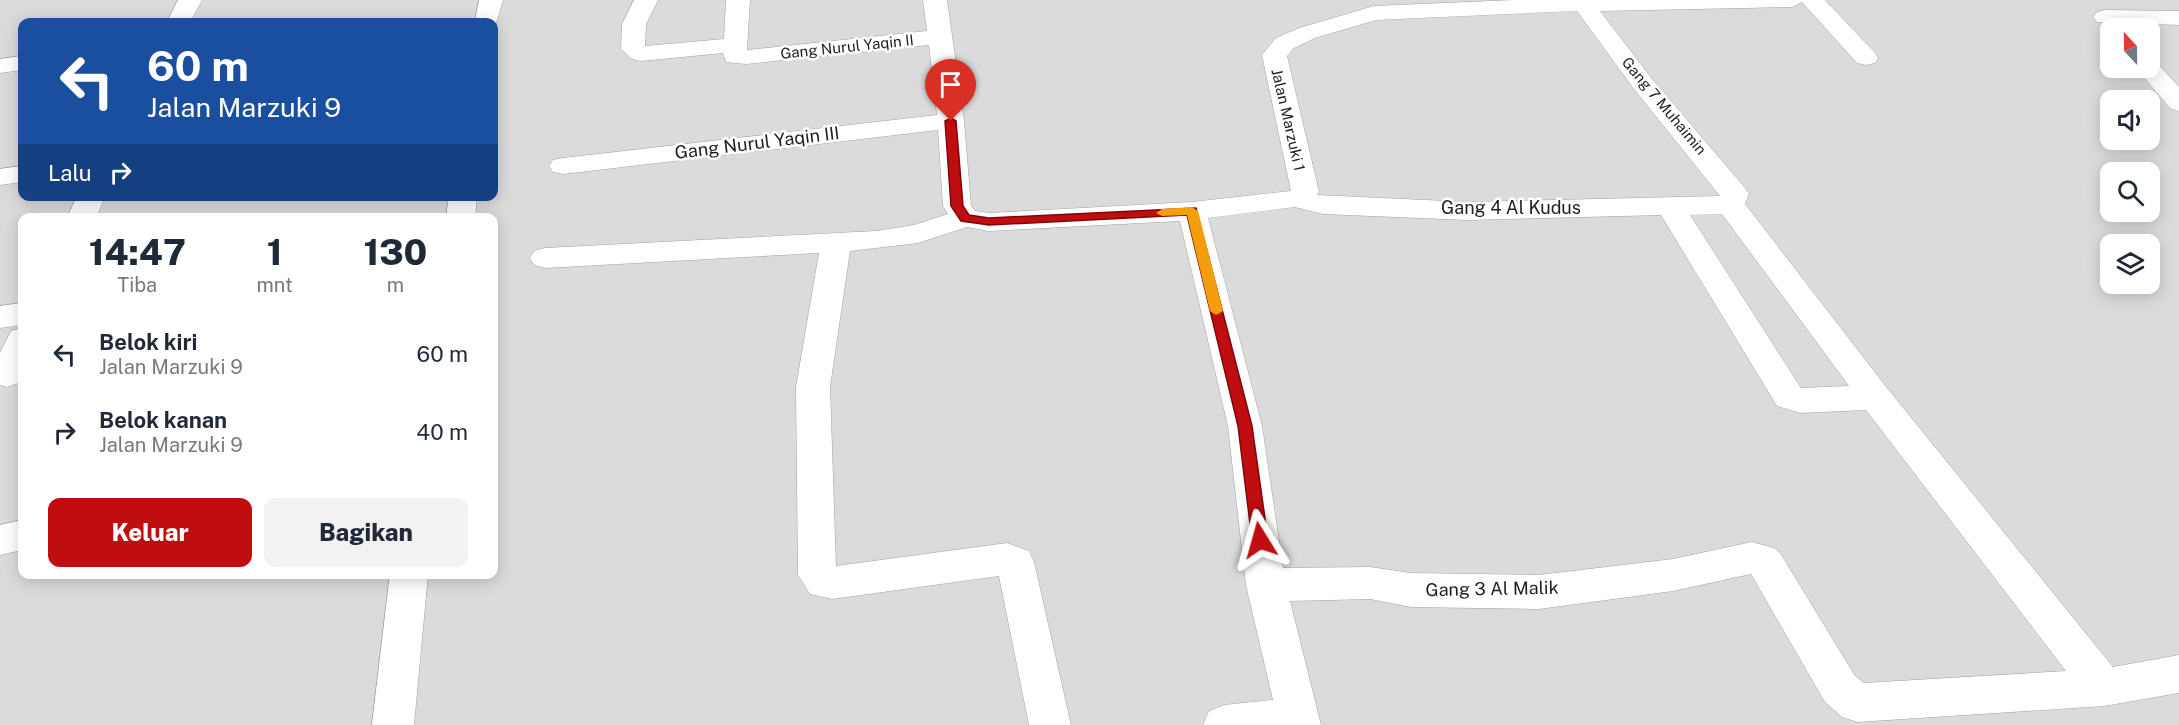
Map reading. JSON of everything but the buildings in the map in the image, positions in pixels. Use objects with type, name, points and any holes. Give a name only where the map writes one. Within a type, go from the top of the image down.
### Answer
[{"type":"street","points":[[181,18],[190,0]]},
{"type":"street","points":[[488,18],[491,0]]},
{"type":"street","name":"Gang Nurul Yaqin II","points":[[646,0],[634,24],[635,52],[724,46],[745,52],[940,37]]},
{"type":"street","points":[[738,0],[745,52]]},
{"type":"street","points":[[545,258],[836,242],[918,234],[965,218],[957,206],[951,121],[935,0]]},
{"type":"street","points":[[1375,7],[1792,0]]},
{"type":"street","points":[[1812,0],[1866,58]]},
{"type":"street","name":"Gang 7 Muhaimin","points":[[1583,4],[1643,84],[1735,194],[1727,205]]},
{"type":"street","name":"Jalan Marzuki 1","points":[[965,218],[989,222],[1192,211],[1301,198],[1305,192],[1274,55],[1286,43],[1307,33],[1375,7]]},
{"type":"street","points":[[2103,15],[2179,18]]},
{"type":"street","points":[[0,66],[18,64]]},
{"type":"street","points":[[2157,78],[2179,103]]},
{"type":"street","name":"Gang Nurul Yaqin III","points":[[563,166],[951,121]]},
{"type":"street","points":[[0,177],[18,175]]},
{"type":"street","name":"Gang 4 Al Kudus","points":[[1301,198],[1308,203],[1323,205],[1468,211],[1727,205]]},
{"type":"street","points":[[1727,205],[2104,687],[2179,674]]},
{"type":"street","points":[[1670,206],[1789,397],[1800,402],[1875,397]]},
{"type":"street","points":[[1192,211],[1245,426],[1266,585],[1299,721],[1224,725]]},
{"type":"street","points":[[836,242],[813,387],[817,575],[824,582],[832,583],[1007,559],[1015,562],[1050,725]]},
{"type":"street","points":[[0,317],[18,315]]},
{"type":"street","points":[[7,375],[18,349]]},
{"type":"street","points":[[0,540],[18,536]]},
{"type":"street","name":"Gang 3 Al Malik","points":[[1266,585],[1370,583],[1411,590],[1539,592],[1673,575],[1752,558],[1760,559],[1766,564],[1840,689],[1857,703],[2104,687]]},
{"type":"street","points":[[393,725],[408,579]]},
{"type":"shaded area","points":[[0,0],[2179,0],[2179,725],[0,725]]},
{"type":"slow traffic","points":[[1162,213],[1192,211],[1216,311]]},
{"type":"route","points":[[951,121],[957,206],[965,218],[989,222],[1192,211],[1245,426],[1260,540]]}]
